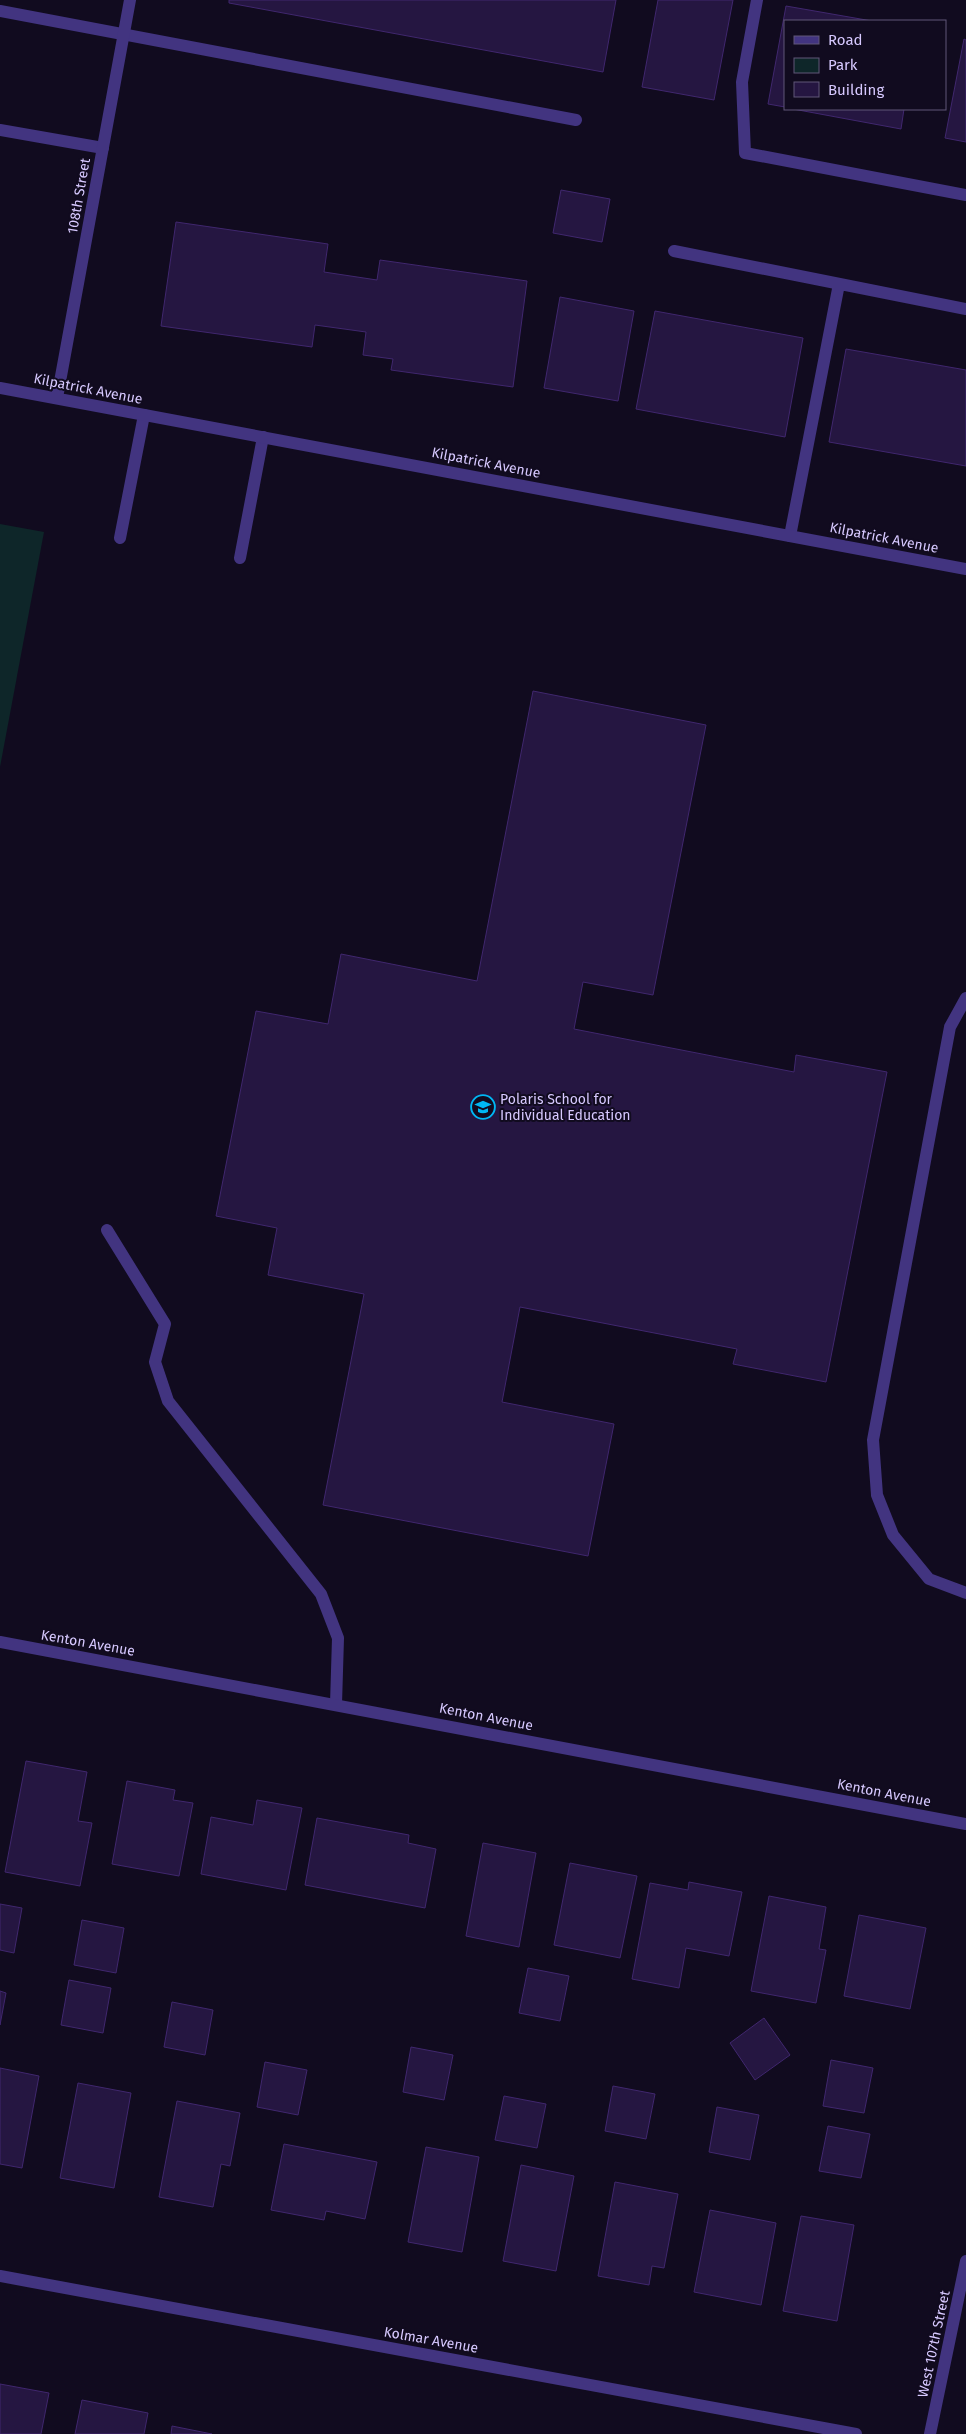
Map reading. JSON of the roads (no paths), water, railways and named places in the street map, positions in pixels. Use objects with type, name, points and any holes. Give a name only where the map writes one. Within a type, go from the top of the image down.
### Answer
[{"type":"street","name":"108th Street","points":[[56,398],[130,0]]},
{"type":"street","points":[[757,0],[742,82],[745,153],[966,194]]},
{"type":"street","points":[[0,11],[576,120]]},
{"type":"street","points":[[0,130],[103,148]]},
{"type":"street","points":[[674,251],[966,310]]},
{"type":"street","points":[[790,536],[839,284]]},
{"type":"street","name":"Kilpatrick Avenue","points":[[0,388],[966,569]]},
{"type":"street","points":[[120,538],[144,415]]},
{"type":"street","points":[[240,558],[263,437]]},
{"type":"street","points":[[966,998],[950,1027],[873,1440],[877,1495],[893,1535],[929,1579],[966,1593]]},
{"type":"street","points":[[107,1230],[164,1324],[155,1362],[168,1401],[321,1594],[338,1638],[336,1704]]},
{"type":"street","name":"Kenton Avenue","points":[[0,1642],[966,1824]]},
{"type":"street","name":"West 107th Street","points":[[930,2434],[966,2261]]},
{"type":"street","name":"Kolmar Avenue","points":[[0,2276],[856,2434]]},
{"type":"place","name":"Polaris School for Individual Education","points":[[483,1107]]}]
